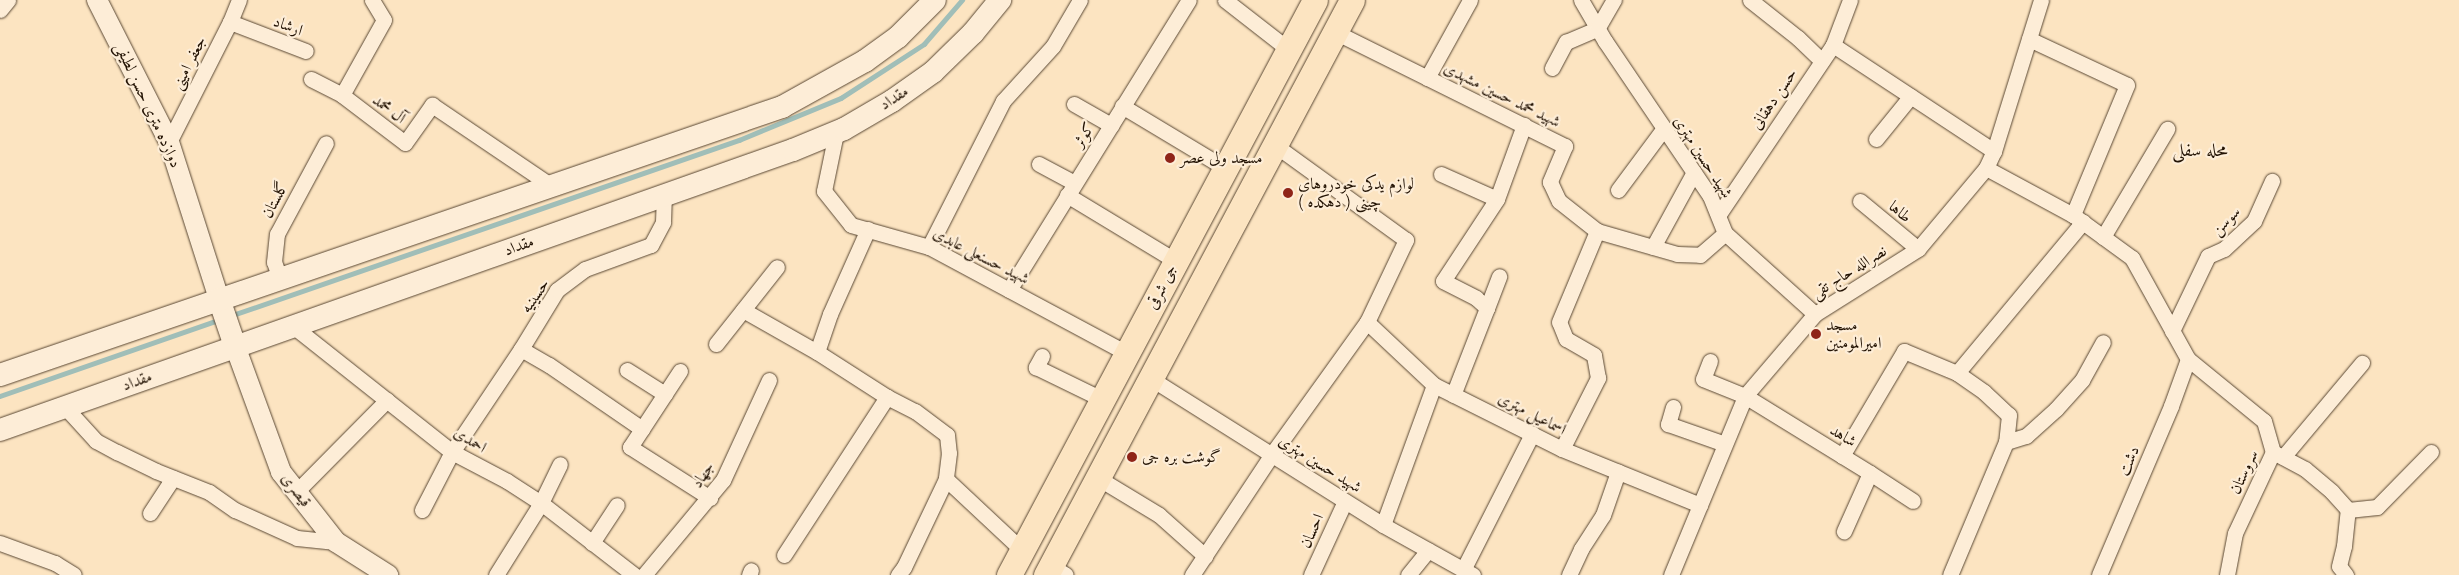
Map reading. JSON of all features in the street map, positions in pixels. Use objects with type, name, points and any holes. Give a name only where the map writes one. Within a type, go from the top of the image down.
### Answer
[{"type":"main road","points":[[0,375],[782,107],[865,61],[898,37],[936,0]]},
{"type":"main road","name":"مقداد","points":[[0,430],[836,133],[892,101],[933,72],[973,33],[1000,0]]},
{"type":"main road","name":"جی شرقی","points":[[1009,575],[1315,0]]},
{"type":"main road","name":"جی شرقی","points":[[1054,572],[1098,478],[1150,378],[1352,0]]},
{"type":"main road","points":[[219,299],[236,346]]},
{"type":"street","points":[[0,10],[8,0]]},
{"type":"street","name":"دوازده متری حسن لطیفی","points":[[97,0],[168,142],[219,299]]},
{"type":"street","name":"جعفر امینی","points":[[168,142],[230,22],[238,0]]},
{"type":"street","points":[[311,79],[342,95],[384,20],[372,0]]},
{"type":"street","points":[[929,247],[1003,101],[1053,46],[1080,0]]},
{"type":"street","name":"کوثر","points":[[1009,290],[1189,0]]},
{"type":"street","points":[[1225,0],[1288,49]]},
{"type":"street","points":[[1427,78],[1470,0]]},
{"type":"street","name":"شهید حسین مهتری","points":[[1581,0],[1597,29],[1710,196],[1719,214],[1725,233]]},
{"type":"street","points":[[1552,68],[1566,42],[1597,29],[1614,0]]},
{"type":"street","points":[[1750,0],[1798,38],[1822,61]]},
{"type":"street","name":"حسن دهقانی","points":[[1719,214],[1833,45],[1850,0]]},
{"type":"street","name":"نصرالله حاج تقی","points":[[1671,575],[1745,396],[1815,314],[1918,249],[1986,168],[1994,151],[2041,0]]},
{"type":"street","name":"ارشاد","points":[[230,22],[306,51]]},
{"type":"street","name":"شهید محمد حسین مشهدی","points":[[1335,32],[1565,146],[1550,182],[1559,201],[1597,231],[1677,254],[1700,255],[1725,233]]},
{"type":"street","points":[[1957,373],[2078,218],[2127,85],[2029,39]]},
{"type":"street","points":[[1833,45],[1994,151]]},
{"type":"street","name":"آل محمد","points":[[342,95],[405,143],[432,105],[550,185]]},
{"type":"street","points":[[1876,139],[1911,96]]},
{"type":"street","points":[[1074,104],[1111,125]]},
{"type":"street","points":[[1122,106],[1225,168]]},
{"type":"street","points":[[1488,308],[1476,298],[1443,281],[1497,199],[1524,125]]},
{"type":"street","points":[[1618,190],[1664,128]]},
{"type":"street","points":[[2103,237],[2167,129]]},
{"type":"street","name":"شهید حسنعلی عابدی","points":[[836,133],[824,192],[851,224],[929,247],[1127,353]]},
{"type":"street","name":"گلستان","points":[[280,278],[274,262],[277,234],[326,143]]},
{"type":"street","points":[[1192,575],[1272,454],[1367,322],[1406,240],[1275,145]]},
{"type":"street","points":[[1039,164],[1071,189],[1176,261]]},
{"type":"street","points":[[1986,168],[2078,218],[2132,258],[2188,359]]},
{"type":"street","points":[[1654,247],[1694,172]]},
{"type":"street","points":[[1441,174],[1497,199]]},
{"type":"street","name":"سوسن","points":[[2172,331],[2208,256],[2224,249],[2254,221],[2272,181]]},
{"type":"street","name":"حسینیه","points":[[422,510],[452,452],[521,349],[557,290],[585,269],[651,244],[663,222],[664,194]]},
{"type":"street","name":"طاها","points":[[1860,201],[1918,249]]},
{"type":"street","points":[[817,352],[830,314],[868,230]]},
{"type":"street","points":[[1562,449],[1598,378],[1594,355],[1566,340],[1559,322],[1597,231]]},
{"type":"street","points":[[1725,233],[1815,314]]},
{"type":"street","points":[[716,344],[776,267]]},
{"type":"street","points":[[1453,395],[1499,276]]},
{"type":"street","points":[[743,310],[817,352],[887,397],[915,411],[947,435],[949,453],[946,478],[904,567],[898,575]]},
{"type":"street","name":"اسماعیل مهتری","points":[[1367,322],[1434,385],[1562,449],[1700,505]]},
{"type":"street","name":"احمدی","points":[[293,326],[452,452],[507,481],[540,503],[634,575]]},
{"type":"street","points":[[2006,442],[2026,436],[2056,409],[2082,380],[2103,342]]},
{"type":"street","name":"قیصری","points":[[236,346],[281,472],[336,542],[388,575]]},
{"type":"street","points":[[521,349],[549,365],[642,429]]},
{"type":"street","points":[[1842,456],[1904,351],[1957,373],[1984,392],[2009,415],[2006,442],[1950,575]]},
{"type":"street","points":[[1042,356],[1036,367],[1102,400]]},
{"type":"street","name":"سروستان","points":[[2188,359],[2264,421],[2278,454],[2235,533],[2227,575]]},
{"type":"street","name":"دشت","points":[[2099,575],[2172,406],[2188,359]]},
{"type":"street","name":"شاهد","points":[[1710,361],[1702,379],[1745,396],[1913,501]]},
{"type":"street","points":[[2346,575],[2339,566],[2344,546],[2348,510],[2319,480],[2305,469],[2278,454],[2362,363]]},
{"type":"street","points":[[627,370],[665,394]]},
{"type":"street","points":[[680,371],[630,447],[710,498]]},
{"type":"street","name":"شهید حسین مهتری","points":[[1150,378],[1384,525],[1468,572]]},
{"type":"street","name":"جهاد","points":[[644,575],[710,498],[723,480],[769,380]]},
{"type":"street","points":[[1384,525],[1434,385]]},
{"type":"street","points":[[784,555],[887,397]]},
{"type":"street","points":[[297,491],[387,400]]},
{"type":"street","points":[[65,407],[96,441],[174,478],[209,492],[235,510],[297,538],[336,542]]},
{"type":"street","points":[[1673,407],[1668,424],[1725,444]]},
{"type":"street","points":[[1468,572],[1532,434]]},
{"type":"street","points":[[2348,510],[2376,507],[2431,452]]},
{"type":"street","points":[[496,575],[540,503],[560,464]]},
{"type":"street","points":[[1569,575],[1581,549],[1603,515],[1618,472]]},
{"type":"street","points":[[1844,531],[1870,473]]},
{"type":"street","points":[[150,513],[174,478]]},
{"type":"street","points":[[946,478],[1022,550]]},
{"type":"street","points":[[1098,478],[1159,516],[1205,556]]},
{"type":"street","name":"احسان","points":[[1316,573],[1345,501]]},
{"type":"street","points":[[592,543],[617,505]]},
{"type":"street","points":[[0,543],[55,563],[74,575]]},
{"type":"street","points":[[1408,575],[1428,550]]},
{"type":"waterway","points":[[230,316],[739,140],[841,98],[924,44],[962,0]]},
{"type":"waterway","points":[[0,396],[218,320]]},
{"type":"place","name":"مسجد ولی عصر","points":[[1170,158]]},
{"type":"place","name":"لوازم یدکی خودروهای چینی ( دهکده )","points":[[1288,193]]},
{"type":"place","name":"مسجد امیرالمومنین","points":[[1816,334]]},
{"type":"place","name":"گوشت بره جی","points":[[1132,457]]},
{"type":"district","name":"محله سفلی","points":[[2200,151]]}]
